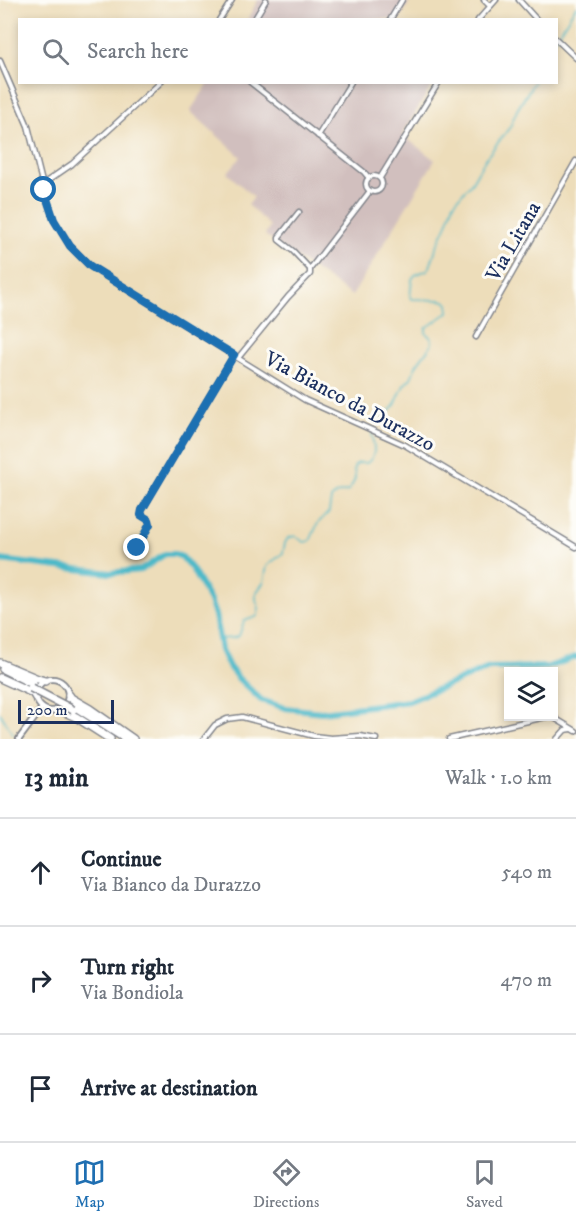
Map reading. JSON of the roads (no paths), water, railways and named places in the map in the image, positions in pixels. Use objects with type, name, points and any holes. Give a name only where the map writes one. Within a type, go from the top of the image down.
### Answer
[{"type":"highway","points":[[0,663],[45,681]]},
{"type":"highway","points":[[0,670],[126,739]]},
{"type":"highway","points":[[0,678],[33,693],[36,698]]},
{"type":"highway","points":[[69,694],[71,698],[133,739]]},
{"type":"highway","points":[[73,708],[120,739]]},
{"type":"highway","points":[[60,710],[76,717],[110,739]]},
{"type":"street","points":[[220,18],[232,0]]},
{"type":"street","points":[[256,18],[266,0]]},
{"type":"street","points":[[391,18],[402,0]]},
{"type":"street","points":[[484,0],[490,6]]},
{"type":"street","points":[[480,18],[496,0]]},
{"type":"street","points":[[519,0],[535,18]]},
{"type":"street","points":[[558,40],[576,58]]},
{"type":"street","name":"Via Bianco da Durazzo","points":[[0,61],[28,126],[54,220],[70,246],[90,266],[305,400],[405,446],[576,547]]},
{"type":"street","points":[[43,184],[72,164],[159,84]]},
{"type":"street","points":[[253,84],[369,177],[380,178]]},
{"type":"street","points":[[318,136],[350,84]]},
{"type":"street","points":[[380,178],[438,84]]},
{"type":"street","name":"Via Litana","points":[[476,337],[576,161]]},
{"type":"street","points":[[369,177],[366,184],[368,189],[376,192],[381,188],[380,178]]},
{"type":"street","points":[[137,548],[150,524],[149,520],[141,515],[142,510],[236,356],[309,276],[310,269],[370,191]]},
{"type":"street","points":[[299,212],[279,240],[310,269]]},
{"type":"street","points":[[50,679],[59,680],[66,686],[69,694],[67,704],[60,710],[51,712],[42,708],[36,698],[38,688],[50,679]]},
{"type":"street","points":[[20,739],[42,708]]},
{"type":"street","points":[[204,739],[215,725],[226,719],[242,717],[314,736],[331,738],[360,736],[376,739]]},
{"type":"street","points":[[449,739],[532,721]]},
{"type":"street","points":[[557,721],[574,730]]},
{"type":"street","points":[[557,739],[565,730],[574,730]]},
{"type":"waterway","points":[[558,35],[576,6]]},
{"type":"waterway","points":[[377,425],[395,405],[404,385],[411,378],[417,364],[432,344],[426,328],[449,311],[445,301],[411,299],[412,279],[430,267],[454,203],[472,182],[486,158],[510,127],[533,84]]},
{"type":"waterway","points":[[219,639],[239,636],[244,621],[258,615],[256,593],[264,582],[267,566],[283,553],[288,538],[295,536],[304,542],[310,541],[318,523],[329,512],[331,499],[336,494],[348,491],[353,484],[355,465],[367,463],[373,456],[372,433]]},
{"type":"waterway","points":[[0,560],[110,573],[141,570],[165,554],[182,557],[192,569],[210,601],[215,615],[221,650],[229,667],[261,700],[285,708],[322,712],[409,701],[489,668],[548,667],[576,657]]},
{"type":"waterway","points":[[0,713],[13,734]]}]
